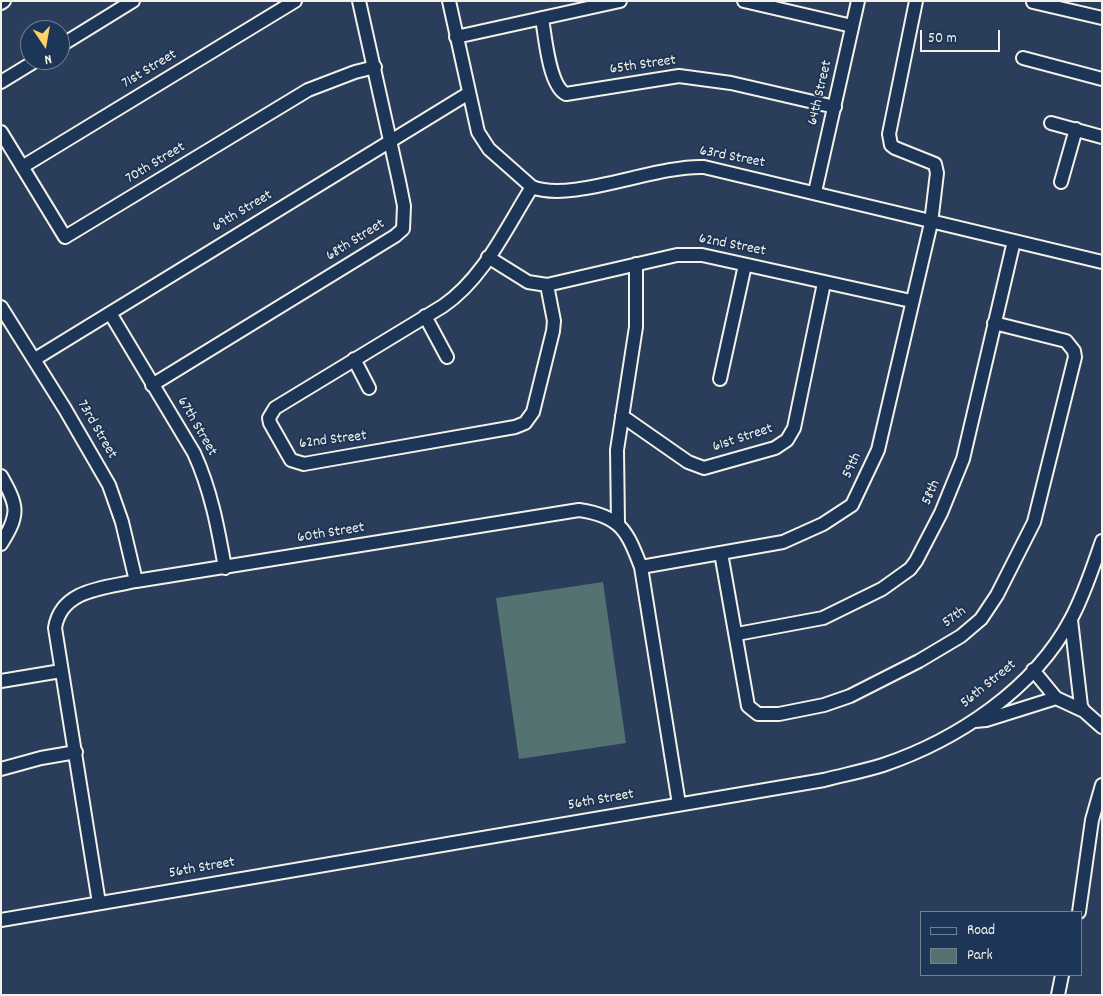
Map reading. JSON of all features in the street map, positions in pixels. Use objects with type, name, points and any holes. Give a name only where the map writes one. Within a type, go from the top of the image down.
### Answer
[{"type":"street","points":[[70,40],[133,1]]},
{"type":"street","name":"71st Street","points":[[22,167],[295,1]]},
{"type":"street","name":"68th Street","points":[[152,385],[395,236],[403,229],[404,206],[359,1]]},
{"type":"street","points":[[449,1],[478,132],[488,149],[532,187]]},
{"type":"street","points":[[456,36],[620,1]]},
{"type":"street","points":[[744,1],[852,26]]},
{"type":"street","name":"64th Street","points":[[815,192],[858,1]]},
{"type":"street","name":"59th","points":[[641,567],[793,538],[840,514],[852,505],[878,450],[911,301],[931,223],[936,173],[935,164],[895,148],[890,140],[890,127],[916,1]]},
{"type":"street","points":[[1033,2],[1102,18]]},
{"type":"street","name":"65th Street","points":[[542,18],[553,75],[557,86],[566,94],[679,76],[731,83],[834,107]]},
{"type":"street","points":[[1024,58],[1102,79]]},
{"type":"street","name":"70th Street","points":[[1,132],[65,237],[308,90],[348,74],[375,67]]},
{"type":"street","points":[[1,82],[21,70]]},
{"type":"street","name":"69th Street","points":[[34,359],[468,93]]},
{"type":"street","points":[[1051,122],[1102,137]]},
{"type":"street","points":[[1061,182],[1076,129]]},
{"type":"street","name":"63rd Street","points":[[532,187],[550,192],[570,190],[668,170],[694,167],[815,192],[931,223],[1102,262]]},
{"type":"street","name":"62nd Street","points":[[532,187],[488,257],[463,291],[275,408],[271,413],[270,423],[294,462],[315,462],[521,426],[530,419],[533,412],[553,331],[554,321],[547,285]]},
{"type":"street","name":"58th","points":[[737,634],[801,624],[823,618],[882,589],[910,569],[937,522],[959,471],[1014,241]]},
{"type":"street","name":"62nd Street","points":[[488,257],[528,282],[547,285],[688,254],[911,301]]},
{"type":"street","points":[[636,264],[636,327],[616,469],[618,523],[630,539],[641,567],[678,804]]},
{"type":"street","points":[[720,379],[745,265]]},
{"type":"street","name":"61st Street","points":[[622,416],[688,462],[704,468],[782,445],[794,428],[824,283]]},
{"type":"street","name":"73rd Street","points":[[1,306],[109,485],[122,522],[136,581]]},
{"type":"street","name":"67th Street","points":[[110,313],[194,453],[205,476],[225,568]]},
{"type":"street","points":[[425,316],[447,357]]},
{"type":"street","name":"57th","points":[[721,553],[737,634],[748,706],[752,711],[764,715],[824,705],[850,696],[943,647],[981,619],[997,596],[1034,522],[1075,357],[1074,350],[1066,341],[994,323]]},
{"type":"street","points":[[354,359],[369,388]]},
{"type":"street","points":[[1,476],[13,496],[16,510],[13,524],[1,544]]},
{"type":"street","name":"60th Street","points":[[99,903],[76,752],[60,671],[55,628],[62,608],[76,596],[136,581],[579,510],[600,513],[618,523]]},
{"type":"street","name":"56th Street","points":[[1,920],[824,780],[882,765],[916,752],[971,721],[1001,700],[1033,670],[1071,620],[1102,541]]},
{"type":"street","points":[[1071,620],[1084,711]]},
{"type":"street","points":[[1033,670],[1056,698],[1084,711],[1102,727]]},
{"type":"street","points":[[1,681],[60,671]]},
{"type":"street","points":[[971,721],[986,720],[1056,698]]},
{"type":"street","points":[[1,769],[41,758],[76,752]]},
{"type":"street","points":[[1079,911],[1092,820],[1102,785]]},
{"type":"street","points":[[1058,995],[1062,976]]},
{"type":"green space","points":[[603,582],[626,743],[519,759],[496,598]]}]
